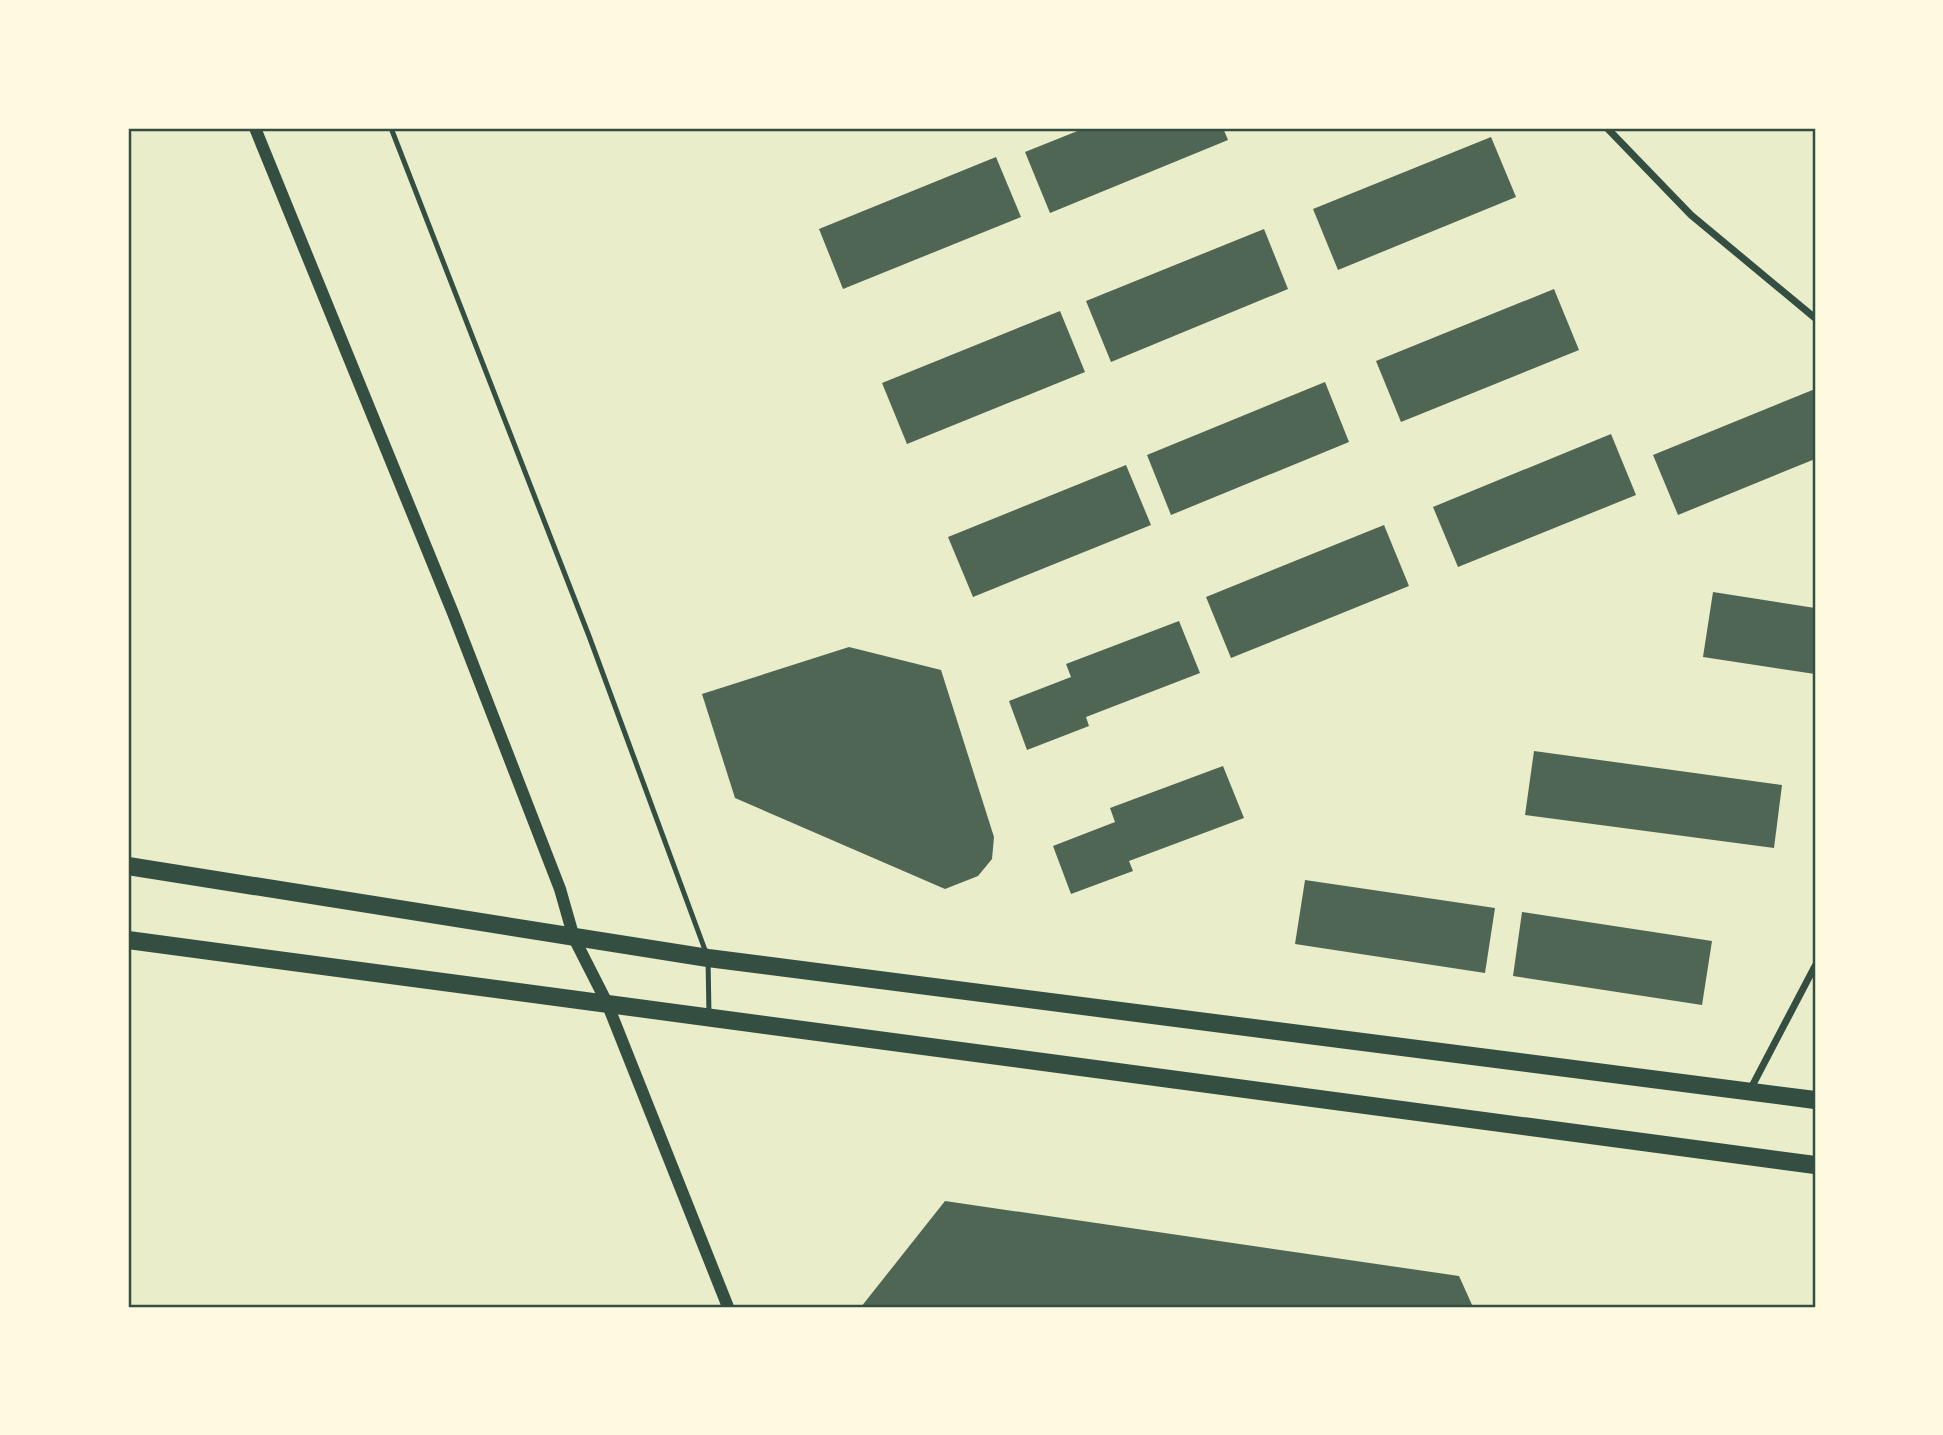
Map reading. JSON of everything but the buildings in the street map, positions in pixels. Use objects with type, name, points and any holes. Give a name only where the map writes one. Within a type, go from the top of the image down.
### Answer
[{"type":"main road","points":[[128,866],[574,939],[708,958],[1815,1100]]},
{"type":"main road","points":[[128,940],[1815,1164]]},
{"type":"street","points":[[255,128],[453,613],[561,888],[574,939],[607,1003],[728,1307]]},
{"type":"street","points":[[1607,128],[1691,215],[1815,318]]},
{"type":"street","points":[[1750,1091],[1815,966]]},
{"type":"lane","points":[[391,128],[589,636],[708,958],[709,1016]]}]
